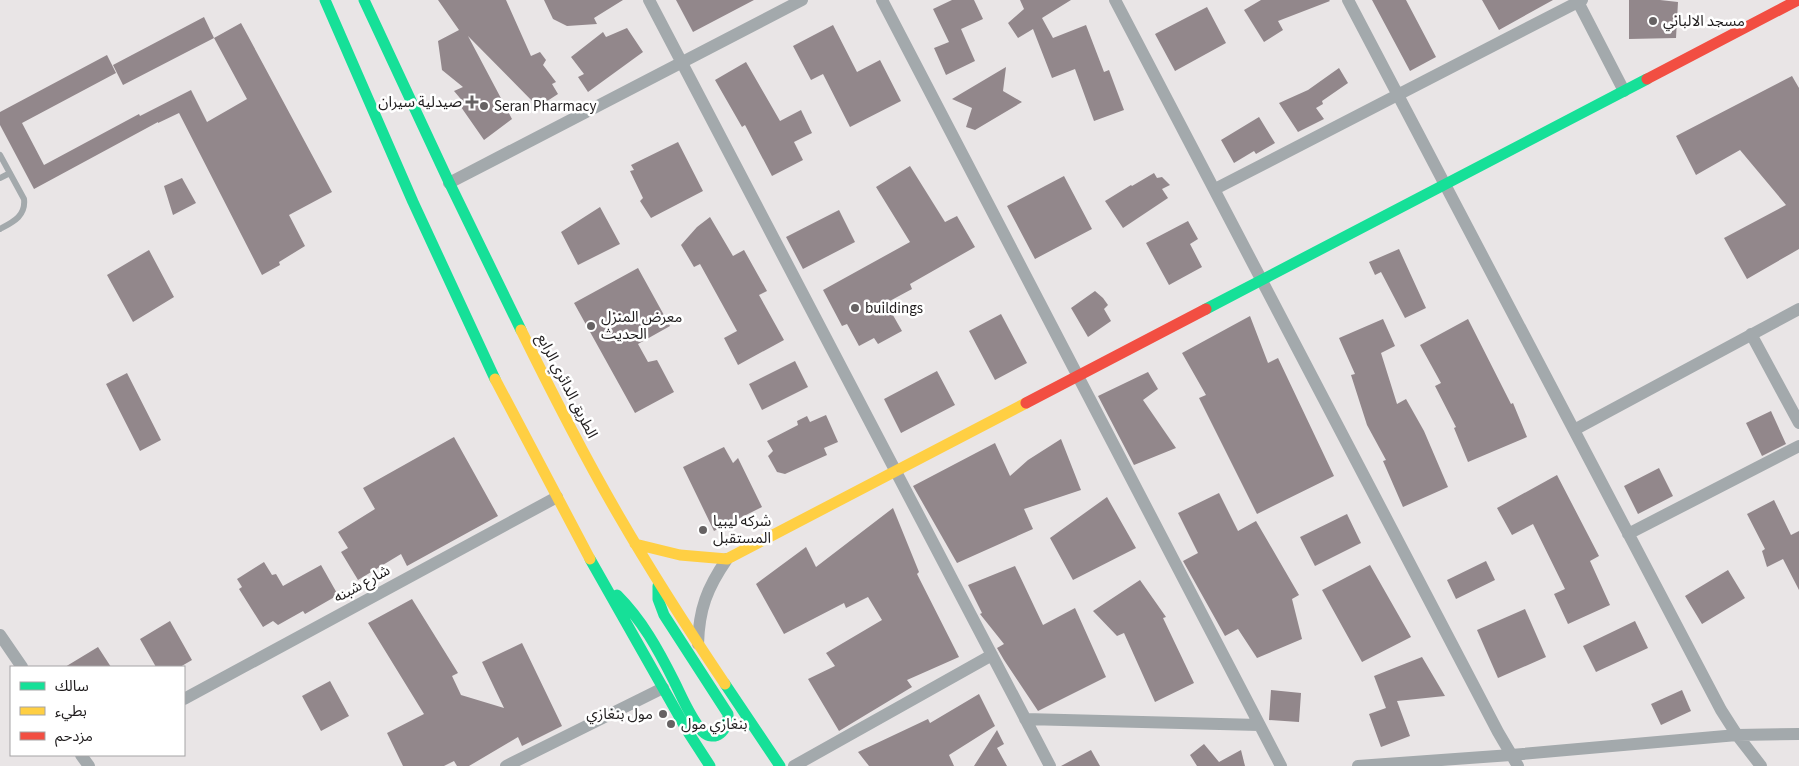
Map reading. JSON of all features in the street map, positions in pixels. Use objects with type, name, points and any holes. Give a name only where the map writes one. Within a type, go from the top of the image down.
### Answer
[{"type":"main road","points":[[325,0],[413,202],[502,395],[605,587],[688,732],[710,766]]},
{"type":"main road","name":"الطريق الدائري الرابع","points":[[364,0],[449,183],[597,477],[658,581],[780,766]]},
{"type":"main road","points":[[635,544],[671,554],[708,559],[726,559],[1798,0]]},
{"type":"main road","points":[[605,587],[628,605],[643,623],[703,732],[709,735],[723,733],[729,721],[728,714],[660,608],[657,590],[658,581]]},
{"type":"street","points":[[649,0],[1050,766]]},
{"type":"street","points":[[449,183],[802,0]]},
{"type":"street","points":[[882,0],[1280,766]]},
{"type":"street","points":[[1116,0],[1515,761]]},
{"type":"street","points":[[1348,0],[1721,710],[1737,735],[1761,766]]},
{"type":"street","points":[[1215,189],[1579,1],[1624,91]]},
{"type":"street","points":[[1574,430],[1799,308]]},
{"type":"street","points":[[1752,334],[1799,423]]},
{"type":"street","points":[[1628,534],[1799,446]]},
{"type":"street","name":"شارع شبنه","points":[[185,698],[557,497]]},
{"type":"street","points":[[698,644],[701,611],[712,582],[726,559]]},
{"type":"street","points":[[0,635],[21,666]]},
{"type":"street","points":[[794,766],[992,655]]},
{"type":"street","points":[[506,766],[663,688]]},
{"type":"street","points":[[1025,719],[1260,726]]},
{"type":"street","points":[[1358,766],[1515,761],[1737,735],[1799,734]]},
{"type":"lane","points":[[0,155],[25,204],[20,217],[0,230]]},
{"type":"lane","points":[[0,178],[10,173]]},
{"type":"building","points":[[438,0],[506,0],[531,56],[540,52],[546,60],[543,65],[556,82],[552,84],[558,94],[538,107],[468,36],[512,119],[484,140],[461,107],[465,104],[454,91],[463,87],[442,70],[438,41],[459,30]]},
{"type":"building","points":[[544,0],[623,0],[594,18],[597,24],[567,26],[553,19]]},
{"type":"building","points":[[676,0],[754,0],[693,32]]},
{"type":"building","points":[[952,0],[974,0],[983,19],[961,29],[975,61],[946,75],[934,48],[949,42],[933,9]]},
{"type":"building","points":[[1020,0],[1071,0],[1042,18],[1053,38],[1086,25],[1104,72],[1109,70],[1124,110],[1094,121],[1075,69],[1052,78],[1033,29],[1018,38],[1008,23],[1024,9]]},
{"type":"building","points":[[1261,0],[1330,1],[1278,21],[1283,30],[1264,42],[1244,10]]},
{"type":"building","points":[[1372,0],[1406,0],[1436,57],[1410,71]]},
{"type":"building","points":[[1482,0],[1553,0],[1499,30]]},
{"type":"building","points":[[1629,0],[1678,2],[1676,38],[1629,39]]},
{"type":"building","points":[[1207,7],[1226,43],[1175,71],[1155,34]]},
{"type":"building","points":[[204,17],[214,38],[123,85],[113,65]]},
{"type":"building","points":[[241,23],[332,192],[289,215],[305,246],[279,262],[280,265],[262,275],[179,113],[158,122],[34,189],[0,125],[0,112],[107,55],[116,73],[22,123],[44,165],[139,114],[140,116],[191,90],[207,122],[247,99],[214,38]]},
{"type":"building","points":[[833,25],[857,72],[880,60],[901,101],[850,127],[823,74],[811,80],[793,46]]},
{"type":"building","points":[[627,28],[643,52],[588,92],[578,77],[584,74],[571,57],[603,32],[606,37]]},
{"type":"building","points":[[746,62],[780,121],[801,110],[812,133],[794,142],[803,160],[772,176],[745,125],[742,127],[715,80]]},
{"type":"building","points":[[1006,67],[1003,91],[1022,102],[975,130],[966,127],[972,108],[952,99]]},
{"type":"building","points":[[1339,68],[1348,83],[1322,101],[1323,104],[1316,108],[1324,119],[1298,132],[1279,103],[1308,90]]},
{"type":"building","points":[[1792,76],[1799,88],[1799,249],[1747,279],[1724,238],[1786,205],[1740,150],[1696,175],[1676,136]]},
{"type":"building","points":[[1259,117],[1275,143],[1256,154],[1254,151],[1234,163],[1221,140]]},
{"type":"building","points":[[678,142],[703,191],[651,218],[640,201],[643,198],[630,171],[634,170],[631,165]]},
{"type":"building","points":[[910,166],[945,222],[957,216],[975,247],[910,284],[912,289],[886,303],[902,331],[878,344],[874,338],[859,346],[847,324],[842,326],[823,290],[910,242],[876,187]]},
{"type":"building","points":[[1154,173],[1157,178],[1162,177],[1170,185],[1162,189],[1168,198],[1123,228],[1105,201]]},
{"type":"building","points":[[1064,176],[1092,229],[1035,259],[1007,206]]},
{"type":"building","points":[[182,178],[196,203],[173,215],[164,186]]},
{"type":"building","points":[[600,207],[620,244],[578,265],[561,232]]},
{"type":"building","points":[[839,210],[855,242],[803,269],[786,237]]},
{"type":"building","points":[[710,217],[733,256],[744,250],[767,291],[759,295],[784,340],[738,365],[724,338],[737,331],[700,264],[694,267],[681,245],[697,227]]},
{"type":"building","points":[[1188,221],[1198,239],[1190,244],[1202,267],[1169,285],[1146,243]]},
{"type":"building","points":[[1399,249],[1426,308],[1405,318],[1381,272],[1375,275],[1369,262]]},
{"type":"building","points":[[149,250],[174,297],[133,322],[107,275]]},
{"type":"building","points":[[638,268],[670,326],[638,344],[648,362],[657,360],[674,392],[635,413],[574,303]]},
{"type":"building","points":[[1095,291],[1108,305],[1104,309],[1111,321],[1088,337],[1071,308]]},
{"type":"building","points":[[1001,314],[1027,363],[995,380],[969,331]]},
{"type":"building","points":[[1250,316],[1268,363],[1278,358],[1334,476],[1257,514],[1199,398],[1206,395],[1182,353]]},
{"type":"building","points":[[1383,319],[1395,346],[1381,353],[1397,404],[1406,399],[1424,431],[1448,487],[1403,507],[1383,461],[1386,460],[1367,425],[1351,375],[1355,374],[1339,338]]},
{"type":"building","points":[[1468,319],[1511,404],[1513,403],[1527,437],[1468,462],[1454,428],[1456,427],[1435,386],[1441,383],[1420,345]]},
{"type":"building","points":[[795,361],[808,387],[762,410],[749,384]]},
{"type":"building","points":[[937,371],[955,405],[901,433],[884,399]]},
{"type":"building","points":[[1148,372],[1158,389],[1143,400],[1176,448],[1134,465],[1098,396]]},
{"type":"building","points":[[127,373],[161,440],[140,451],[106,384]]},
{"type":"building","points":[[1771,411],[1786,444],[1762,456],[1746,423]]},
{"type":"building","points":[[826,415],[838,442],[824,448],[827,455],[785,474],[777,472],[768,456],[773,451],[767,441],[798,425],[797,421],[807,416],[810,422]]},
{"type":"building","points":[[454,437],[498,516],[407,566],[401,554],[358,580],[341,552],[348,548],[338,532],[375,509],[363,488]]},
{"type":"building","points":[[1061,439],[1081,490],[1024,509],[1033,529],[957,563],[913,486],[995,443],[1010,476],[1028,460]]},
{"type":"building","points":[[724,447],[733,463],[738,458],[762,507],[714,531],[683,467]]},
{"type":"building","points":[[1659,468],[1673,496],[1638,514],[1624,486]]},
{"type":"building","points":[[1557,475],[1599,556],[1590,561],[1610,605],[1568,624],[1554,594],[1565,589],[1533,524],[1512,535],[1497,508]]},
{"type":"building","points":[[1219,493],[1238,531],[1256,521],[1299,595],[1292,599],[1302,639],[1257,658],[1238,629],[1225,636],[1183,561],[1198,553],[1178,513]]},
{"type":"building","points":[[1107,497],[1136,548],[1073,580],[1050,538]]},
{"type":"building","points":[[1774,500],[1791,535],[1799,531],[1799,590],[1783,559],[1767,567],[1762,551],[1765,549],[1747,514]]},
{"type":"building","points":[[893,508],[919,572],[917,574],[959,657],[907,680],[912,687],[839,731],[808,679],[835,666],[826,653],[882,620],[868,597],[846,608],[844,603],[784,634],[756,584],[806,547],[816,567]]},
{"type":"building","points":[[1347,514],[1361,543],[1315,566],[1300,537]]},
{"type":"building","points":[[1486,561],[1495,580],[1456,599],[1447,580]]},
{"type":"building","points":[[264,562],[272,575],[276,574],[283,586],[321,565],[338,595],[305,614],[303,611],[278,625],[273,621],[263,627],[239,589],[242,587],[237,579]]},
{"type":"building","points":[[1370,565],[1411,637],[1362,662],[1322,590]]},
{"type":"building","points":[[1015,566],[1043,625],[1075,608],[1106,677],[1038,711],[997,648],[1004,644],[980,614],[982,613],[968,585]]},
{"type":"building","points":[[1728,570],[1745,598],[1702,624],[1685,596]]},
{"type":"building","points":[[1140,580],[1166,617],[1163,618],[1194,683],[1155,702],[1124,633],[1117,636],[1093,611]]},
{"type":"building","points":[[412,599],[458,673],[452,676],[461,695],[504,708],[482,662],[522,643],[562,726],[522,746],[518,737],[469,766],[457,766],[454,761],[444,766],[403,766],[387,733],[424,714],[368,623]]},
{"type":"building","points":[[1525,609],[1546,657],[1498,678],[1477,630]]},
{"type":"building","points":[[170,621],[192,660],[182,666],[155,666],[140,639]]},
{"type":"building","points":[[1635,621],[1648,648],[1596,672],[1583,646]]},
{"type":"building","points":[[98,647],[110,666],[67,666]]},
{"type":"building","points":[[1422,657],[1445,696],[1397,701],[1410,736],[1381,747],[1369,714],[1386,708],[1374,676]]},
{"type":"building","points":[[330,681],[349,716],[321,731],[302,696]]},
{"type":"building","points":[[1271,690],[1301,693],[1299,722],[1269,720]]},
{"type":"building","points":[[1682,690],[1691,711],[1661,725],[1651,704]]},
{"type":"building","points":[[979,694],[995,726],[949,755],[954,766],[869,766],[858,752],[928,719],[930,723]]},
{"type":"building","points":[[997,730],[1004,744],[997,748],[1007,766],[974,766]]},
{"type":"building","points":[[1204,744],[1219,762],[1241,750],[1245,766],[1197,766],[1190,755]]},
{"type":"building","points":[[1091,750],[1100,766],[1061,766]]},
{"type":"traffic: fast","points":[[325,0],[413,202],[495,379]]},
{"type":"traffic: fast","points":[[364,0],[521,330]]},
{"type":"traffic: fast","points":[[1206,309],[1647,79]]},
{"type":"traffic: fast","points":[[590,559],[688,732],[710,766]]},
{"type":"traffic: fast","points":[[617,595],[634,614],[656,646],[690,713],[702,731],[707,735],[716,736],[724,730],[728,714],[664,615],[658,599],[658,586]]},
{"type":"traffic: fast","points":[[725,684],[780,766]]},
{"type":"traffic: slow","points":[[521,330],[568,424],[619,516],[670,601],[725,684]]},
{"type":"traffic: slow","points":[[495,379],[590,559]]},
{"type":"traffic: slow","points":[[635,544],[680,555],[727,559],[1026,403]]},
{"type":"traffic: jam","points":[[1647,79],[1798,0]]},
{"type":"traffic: jam","points":[[1026,403],[1206,309]]},
{"type":"place","name":"مسجد الالباني","points":[[1653,21]]},
{"type":"place","name":"صيدلية سيران","points":[[472,102]]},
{"type":"place","name":"Seran Pharmacy","points":[[484,106]]},
{"type":"place","name":"buildings","points":[[855,308]]},
{"type":"place","name":"معرض المنزل الحديث","points":[[591,326]]},
{"type":"place","name":"شركه ليبيا المستقبل","points":[[703,530]]},
{"type":"place","name":"مول بنغازي","points":[[663,714]]},
{"type":"place","name":"بنغازي مول","points":[[671,724]]}]
